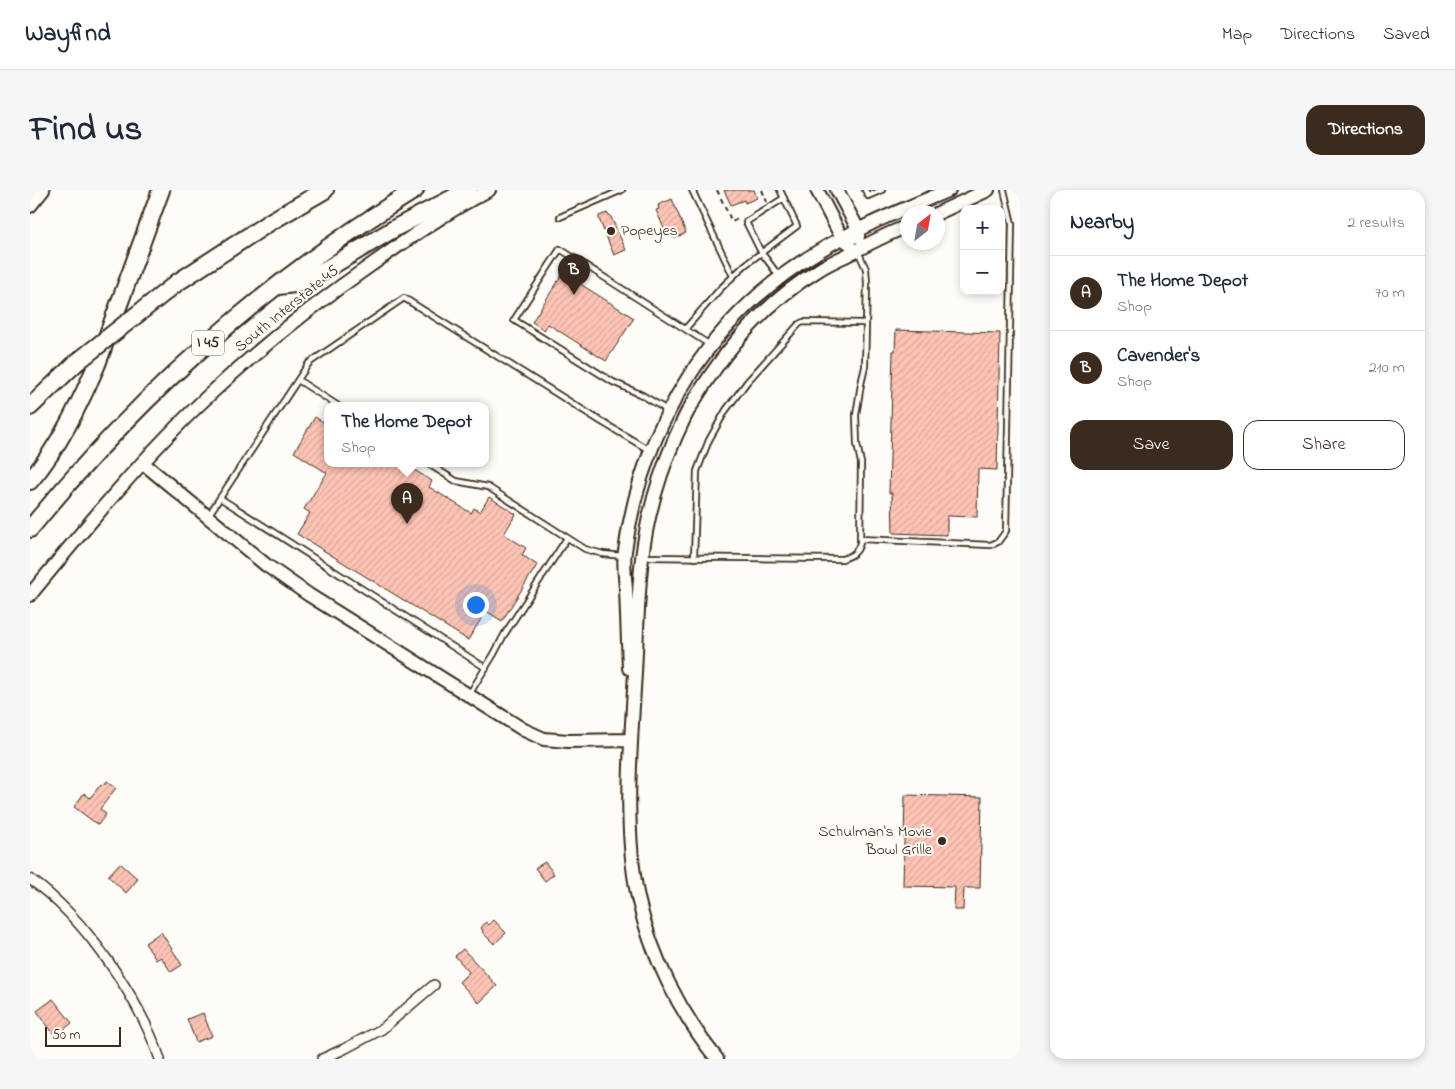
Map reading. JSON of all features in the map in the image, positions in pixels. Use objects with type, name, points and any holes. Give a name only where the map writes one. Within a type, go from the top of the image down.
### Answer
[{"type":"highway","points":[[30,482],[56,445],[91,378],[161,190]]},
{"type":"highway","points":[[30,407],[76,363],[178,282],[270,222],[325,190]]},
{"type":"highway","name":"I 45","points":[[30,529],[70,480],[140,406],[207,343],[337,240],[415,190]]},
{"type":"highway","points":[[276,287],[303,283],[397,226],[468,190]]},
{"type":"street","points":[[30,206],[43,190]]},
{"type":"street","name":"South Interstate 45","points":[[30,595],[83,530],[143,462],[206,398],[283,329],[406,240],[489,190]]},
{"type":"street","points":[[817,190],[842,238],[858,250]]},
{"type":"street","points":[[838,190],[858,229],[858,250]]},
{"type":"street","points":[[945,210],[988,190]]},
{"type":"street","points":[[717,1059],[697,1032],[680,1004],[655,952],[646,929],[633,873],[630,844],[631,740],[624,557],[637,492],[650,451],[683,384],[711,346],[749,303],[780,277],[842,238],[858,229],[945,191]]},
{"type":"street","points":[[631,740],[642,557],[653,501],[666,458],[689,408],[742,333],[784,294],[821,268],[900,229]]},
{"type":"street","points":[[711,346],[724,357]]},
{"type":"street","points":[[143,462],[266,566],[524,730],[544,739],[568,741],[631,740]]},
{"type":"street","points":[[624,557],[642,557]]},
{"type":"street","points":[[30,879],[76,920],[93,942],[137,1007],[160,1059]]},
{"type":"street","points":[[322,1059],[344,1050],[382,1029],[434,985]]},
{"type":"lane","points":[[560,217],[622,190]]},
{"type":"lane","points":[[692,190],[733,276]]},
{"type":"lane","points":[[686,328],[733,276],[761,252],[797,226],[780,190]]},
{"type":"lane","points":[[865,190],[868,196],[882,190]]},
{"type":"lane","points":[[861,539],[990,545],[998,542],[1006,531],[1012,224],[1004,190]]},
{"type":"lane","points":[[780,277],[761,252],[746,222],[784,198]]},
{"type":"lane","points":[[669,411],[642,395],[613,382],[514,320],[560,249],[686,328],[711,346]]},
{"type":"lane","points":[[642,557],[842,559],[855,554],[858,550],[861,539],[861,463],[857,444],[856,415],[866,367],[866,269],[858,250]]},
{"type":"lane","points":[[207,517],[309,363],[404,298],[650,451]]},
{"type":"lane","points":[[694,558],[697,471],[709,440],[726,410],[746,382],[799,324],[803,322],[866,323]]},
{"type":"lane","points":[[298,380],[332,402]]},
{"type":"lane","points":[[433,467],[456,481],[488,487],[585,549],[624,557]]},
{"type":"lane","points":[[220,498],[486,668]]},
{"type":"lane","points":[[469,696],[504,634],[567,538]]},
{"type":"path","points":[[717,190],[732,222],[740,218],[746,222]]},
{"type":"path","points":[[762,190],[770,207]]},
{"type":"building","points":[[724,190],[754,190],[757,198],[745,203],[744,200],[731,205]]},
{"type":"building","points":[[672,199],[686,233],[674,238],[671,229],[665,231],[656,210],[659,209],[658,205]]},
{"type":"building","points":[[607,213],[610,215],[626,250],[614,255],[599,219],[599,216]]},
{"type":"building","points":[[563,273],[634,318],[606,361],[548,324],[544,330],[532,322]]},
{"type":"building","points":[[896,330],[1000,333],[997,470],[978,469],[977,517],[947,516],[947,535],[893,533],[892,493],[889,493],[893,351],[895,351]]},
{"type":"building","points":[[315,417],[324,423],[324,467],[409,467],[432,481],[429,487],[471,513],[474,508],[480,512],[489,497],[516,514],[504,534],[526,548],[522,555],[537,565],[502,621],[486,611],[468,640],[297,534],[310,513],[304,509],[327,473],[294,452]]},
{"type":"building","points":[[107,781],[116,788],[100,809],[106,814],[98,825],[74,807],[84,793],[90,798],[101,784],[103,786]]},
{"type":"building","name":"Schulman's Movie Bowl Grille","points":[[905,795],[982,797],[980,888],[964,888],[963,910],[954,910],[955,887],[903,886]]},
{"type":"building","points":[[545,862],[554,874],[545,881],[535,868]]},
{"type":"building","points":[[120,863],[138,879],[126,893],[108,876]]},
{"type":"building","points":[[494,920],[506,933],[494,944],[482,932],[481,928],[486,922],[489,925]]},
{"type":"building","points":[[161,932],[182,965],[171,972],[161,957],[156,960],[145,943]]},
{"type":"building","points":[[463,949],[497,986],[479,1003],[459,982],[469,972],[455,956]]},
{"type":"building","points":[[53,999],[72,1023],[55,1036],[37,1011]]},
{"type":"building","points":[[203,1013],[212,1036],[196,1042],[187,1019]]},
{"type":"place","name":"Popeyes","points":[[611,231]]},
{"type":"place","name":"Cavender's","points":[[574,295]]},
{"type":"place","name":"The Home Depot","points":[[407,524]]},
{"type":"place","name":"Schulman's Movie Bowl Grille","points":[[942,841]]}]
